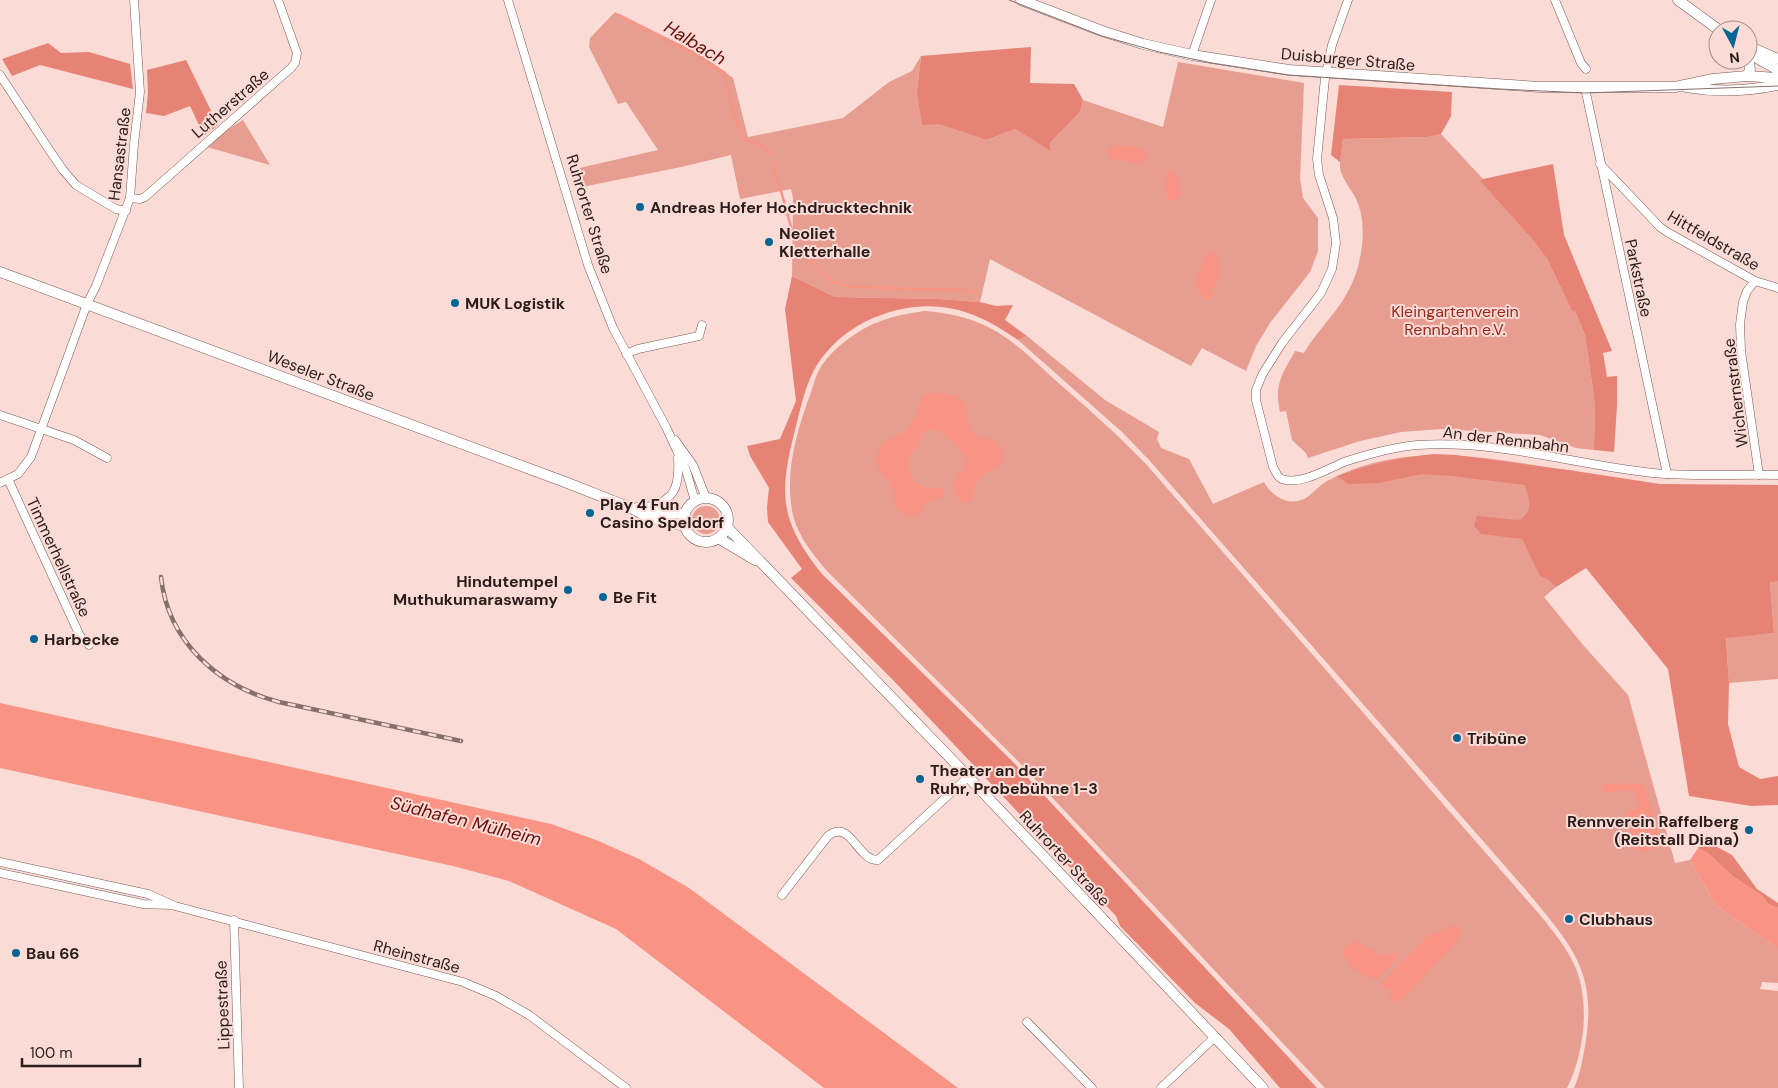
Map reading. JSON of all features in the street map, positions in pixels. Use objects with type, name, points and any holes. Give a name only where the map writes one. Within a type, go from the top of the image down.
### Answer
[{"type":"main road","name":"Duisburger Straße","points":[[1020,0],[1102,31],[1143,44],[1192,55],[1289,70],[1524,86],[1585,88],[1682,86],[1715,90],[1778,85]]},
{"type":"main road","points":[[1678,0],[1708,22]]},
{"type":"main road","points":[[1758,50],[1778,59]]},
{"type":"main road","points":[[1758,59],[1778,70]]},
{"type":"main road","points":[[1747,76],[1750,70]]},
{"type":"main road","name":"Duisburger Straße","points":[[1682,86],[1713,78],[1747,76],[1778,78]]},
{"type":"main road","name":"Weseler Straße","points":[[0,272],[636,508],[663,513],[685,514]]},
{"type":"main road","points":[[686,526],[685,514],[691,504],[706,498]]},
{"type":"main road","name":"Ruhrorter Straße","points":[[706,498],[719,502],[724,507],[728,520],[727,527],[760,563],[968,777],[1262,1088]]},
{"type":"main road","name":"Weseler Straße","points":[[636,508],[649,518],[686,526]]},
{"type":"main road","name":"Ruhrorter Straße","points":[[686,526],[691,535],[701,541],[718,538],[760,563]]},
{"type":"main road","points":[[718,538],[727,527]]},
{"type":"street","name":"Hansastraße","points":[[87,304],[130,198],[140,92],[134,0]]},
{"type":"street","name":"Lutherstraße","points":[[130,198],[140,199],[145,196],[291,68],[297,53],[278,0]]},
{"type":"street","name":"Ruhrorter Straße","points":[[508,0],[588,265],[613,328],[686,470],[695,501]]},
{"type":"street","points":[[1192,55],[1211,0]]},
{"type":"street","points":[[1326,73],[1332,45],[1348,0]]},
{"type":"street","points":[[1555,0],[1581,63],[1586,69]]},
{"type":"street","name":"An der Rennbahn","points":[[1326,73],[1317,159],[1319,175],[1334,218],[1336,243],[1332,269],[1321,293],[1282,343],[1262,375],[1256,390],[1256,400],[1273,467],[1277,475],[1282,479],[1304,478],[1346,461],[1383,451],[1414,445],[1445,444],[1479,446],[1652,473],[1778,475]]},
{"type":"street","points":[[0,76],[63,170],[76,185],[116,209],[126,211]]},
{"type":"street","name":"Parkstraße","points":[[1585,88],[1667,474]]},
{"type":"street","name":"Hittfeldstraße","points":[[1600,164],[1660,227],[1755,281],[1778,288]]},
{"type":"street","name":"Wichernstraße","points":[[1755,281],[1747,291],[1743,302],[1740,324],[1741,351],[1759,475]]},
{"type":"street","points":[[0,483],[18,474],[31,457],[87,304]]},
{"type":"street","points":[[626,354],[638,349],[699,336],[702,326]]},
{"type":"street","points":[[0,415],[74,440],[106,458]]},
{"type":"street","name":"Ruhrorter Straße","points":[[666,428],[693,465],[706,498]]},
{"type":"street","name":"Ruhrorter Straße","points":[[636,508],[662,502],[673,493],[680,476],[678,454]]},
{"type":"street","name":"Timmerhellstraße","points":[[8,479],[80,636],[89,645]]},
{"type":"street","points":[[782,895],[828,836],[834,831],[840,830],[845,833],[869,858],[875,861],[878,860],[968,777]]},
{"type":"street","name":"Rheinstraße","points":[[0,862],[148,894],[175,906]]},
{"type":"street","name":"Rheinstraße","points":[[0,873],[143,904],[175,906],[234,920],[463,982],[496,996],[529,1015],[626,1088]]},
{"type":"street","name":"Lippestraße","points":[[234,920],[239,1088]]},
{"type":"street","points":[[1027,1022],[1092,1088]]},
{"type":"street","points":[[1160,1088],[1215,1037]]},
{"type":"street","points":[[1079,1088],[1085,1081]]},
{"type":"green space","points":[[615,12],[700,54],[733,78],[748,137],[843,118],[889,82],[912,71],[921,56],[917,92],[938,124],[986,140],[1015,129],[1051,150],[1050,143],[1080,112],[1083,100],[1163,127],[1178,62],[1304,83],[1300,179],[1303,198],[1318,218],[1318,251],[1310,272],[1270,323],[1256,346],[1246,371],[1202,348],[1191,366],[990,259],[980,302],[939,299],[835,297],[792,276],[793,198],[791,189],[740,199],[731,155],[582,187],[575,169],[658,150],[626,102],[618,104],[589,47],[590,38]]},
{"type":"green space","points":[[243,120],[270,165],[207,147],[224,132]]},
{"type":"green space","name":"Kleingartenverein Rennbahn e.V.","points":[[1441,134],[1483,179],[1481,182],[1535,241],[1547,259],[1572,311],[1575,311],[1585,335],[1595,404],[1594,450],[1576,448],[1540,435],[1442,429],[1401,432],[1360,441],[1308,458],[1306,453],[1292,440],[1286,411],[1280,412],[1278,402],[1280,380],[1295,351],[1304,353],[1341,303],[1351,286],[1361,254],[1363,231],[1360,210],[1340,168],[1343,139],[1428,137]]},
{"type":"green space","points":[[925,311],[965,318],[988,327],[1015,344],[1134,452],[1540,915],[1558,937],[1573,962],[1582,992],[1584,1025],[1582,1042],[1567,1088],[1325,1088],[1017,760],[821,564],[805,543],[797,527],[790,495],[791,466],[797,437],[816,376],[822,365],[835,350],[871,325],[888,318]]},
{"type":"green space","points":[[1027,336],[1105,400],[1159,432],[1157,439],[1161,448],[1189,459],[1213,504],[1264,482],[1276,496],[1287,501],[1300,501],[1327,481],[1353,469],[1395,458],[1446,455],[1575,471],[1586,567],[1544,597],[1583,645],[1628,695],[1675,863],[1690,860],[1716,905],[1775,947],[1778,947],[1778,983],[1762,982],[1760,989],[1778,991],[1778,1088],[1574,1088],[1586,1040],[1587,994],[1583,975],[1576,958],[1555,925],[1149,460],[1122,432],[1018,340]]},
{"type":"green space","points":[[706,506],[716,510],[720,520],[716,530],[706,534],[696,530],[692,520],[696,510]]},
{"type":"green space","points":[[1770,581],[1778,581],[1778,679],[1729,683],[1726,637],[1774,633]]},
{"type":"shaded area","points":[[48,43],[61,53],[89,52],[130,64],[133,89],[40,65],[12,76],[2,59]]},
{"type":"shaded area","points":[[1031,47],[1030,83],[1074,84],[1083,100],[1080,112],[1050,143],[1051,151],[1015,129],[986,140],[938,124],[922,125],[917,92],[921,56]]},
{"type":"shaded area","points":[[186,60],[218,125],[204,136],[190,106],[164,116],[146,113],[148,93],[147,70]]},
{"type":"shaded area","points":[[1339,85],[1452,92],[1451,116],[1441,134],[1428,137],[1343,139],[1340,162],[1331,155]]},
{"type":"shaded area","points":[[1553,164],[1564,235],[1612,351],[1603,353],[1607,377],[1617,376],[1614,452],[1594,450],[1595,404],[1585,335],[1575,311],[1572,311],[1547,259],[1535,242],[1480,181]]},
{"type":"shaded area","points":[[792,276],[835,297],[939,299],[980,302],[996,306],[1013,305],[1005,320],[1027,336],[1018,340],[975,315],[948,308],[927,306],[905,308],[864,322],[830,348],[817,365],[807,386],[790,449],[785,487],[786,504],[790,520],[797,537],[822,574],[1014,763],[1317,1088],[1280,1088],[1229,1029],[1195,1003],[1120,926],[1116,916],[894,681],[791,578],[802,569],[768,522],[769,488],[750,456],[747,446],[780,439],[796,401],[785,309]]},
{"type":"shaded area","points":[[1434,454],[1456,455],[1660,484],[1778,485],[1778,581],[1770,582],[1774,633],[1726,638],[1729,683],[1728,724],[1739,767],[1760,779],[1778,776],[1778,805],[1751,806],[1689,796],[1668,669],[1586,568],[1556,587],[1549,580],[1540,576],[1522,539],[1481,534],[1474,526],[1477,516],[1519,520],[1524,517],[1529,509],[1525,485],[1422,474],[1379,483],[1348,484],[1337,476],[1385,462]]},
{"type":"shaded area","points":[[1704,840],[1732,855],[1757,889],[1778,903],[1778,908],[1768,904],[1762,896],[1732,876],[1709,854],[1698,848]]},
{"type":"water","points":[[1117,145],[1143,148],[1149,156],[1140,164],[1112,159],[1107,154],[1108,148]]},
{"type":"water","points":[[1171,170],[1177,177],[1181,195],[1177,199],[1170,200],[1166,196],[1165,191],[1165,172]]},
{"type":"water","points":[[1215,252],[1218,257],[1219,277],[1212,290],[1211,298],[1207,300],[1201,295],[1194,282],[1209,253]]},
{"type":"water","points":[[932,393],[950,395],[966,404],[970,428],[978,436],[994,441],[1000,447],[1002,461],[1001,465],[984,474],[978,480],[972,499],[967,503],[961,502],[955,496],[954,481],[965,466],[966,460],[963,453],[944,434],[936,430],[928,430],[921,435],[919,443],[909,458],[907,465],[914,481],[926,488],[941,488],[944,496],[925,502],[920,512],[909,517],[901,512],[895,504],[893,489],[877,467],[876,460],[880,448],[886,441],[905,432],[909,428],[923,396]]},
{"type":"water","name":"Südhafen Mülheim","points":[[0,703],[551,824],[596,840],[639,859],[689,888],[958,1088],[824,1088],[616,929],[509,881],[453,866],[0,768]]},
{"type":"water","points":[[1604,784],[1643,784],[1645,788],[1661,842],[1656,848],[1640,852],[1635,849],[1629,821],[1625,812],[1639,809],[1635,792],[1632,790],[1604,792],[1601,786]]},
{"type":"water","points":[[1698,848],[1709,854],[1732,876],[1762,896],[1768,904],[1778,908],[1778,947],[1775,947],[1716,905],[1690,860]]},
{"type":"water","points":[[1456,925],[1462,934],[1456,943],[1399,1002],[1393,1002],[1389,997],[1392,990],[1384,989],[1380,985],[1427,936]]},
{"type":"water","points":[[1354,941],[1367,946],[1381,956],[1399,955],[1378,979],[1368,977],[1353,968],[1343,955],[1346,946]]},
{"type":"waterway","name":"Halbach","points":[[619,15],[697,55],[725,73],[734,116],[745,140],[755,142],[773,155]]},
{"type":"waterway","name":"Halbach","points":[[773,163],[792,230]]},
{"type":"waterway","name":"Halbach","points":[[800,252],[833,282],[850,287],[976,292]]},
{"type":"tram line","points":[[1009,0],[1102,36],[1159,52],[1212,63],[1289,75],[1585,93],[1778,86]]},
{"type":"railway","points":[[161,577],[166,600],[174,622],[185,641],[217,673],[236,685],[257,695],[279,702],[461,741]]},
{"type":"place","name":"Andreas Hofer Hochdrucktechnik","points":[[640,207]]},
{"type":"place","name":"Neoliet Kletterhalle","points":[[769,242]]},
{"type":"place","name":"MUK Logistik","points":[[455,303]]},
{"type":"place","name":"Play 4 Fun Casino Speldorf","points":[[590,513]]},
{"type":"place","name":"Hindutempel Muthukumaraswamy","points":[[568,590]]},
{"type":"place","name":"Be Fit","points":[[603,597]]},
{"type":"place","name":"Harbecke","points":[[34,639]]},
{"type":"place","name":"Tribüne","points":[[1457,738]]},
{"type":"place","name":"Theater an der Ruhr, Probebühne 1-3","points":[[920,779]]},
{"type":"place","name":"Rennverein Raffelberg (Reitstall Diana)","points":[[1749,830]]},
{"type":"place","name":"Clubhaus","points":[[1569,919]]},
{"type":"place","name":"Bau 66","points":[[16,953]]}]
